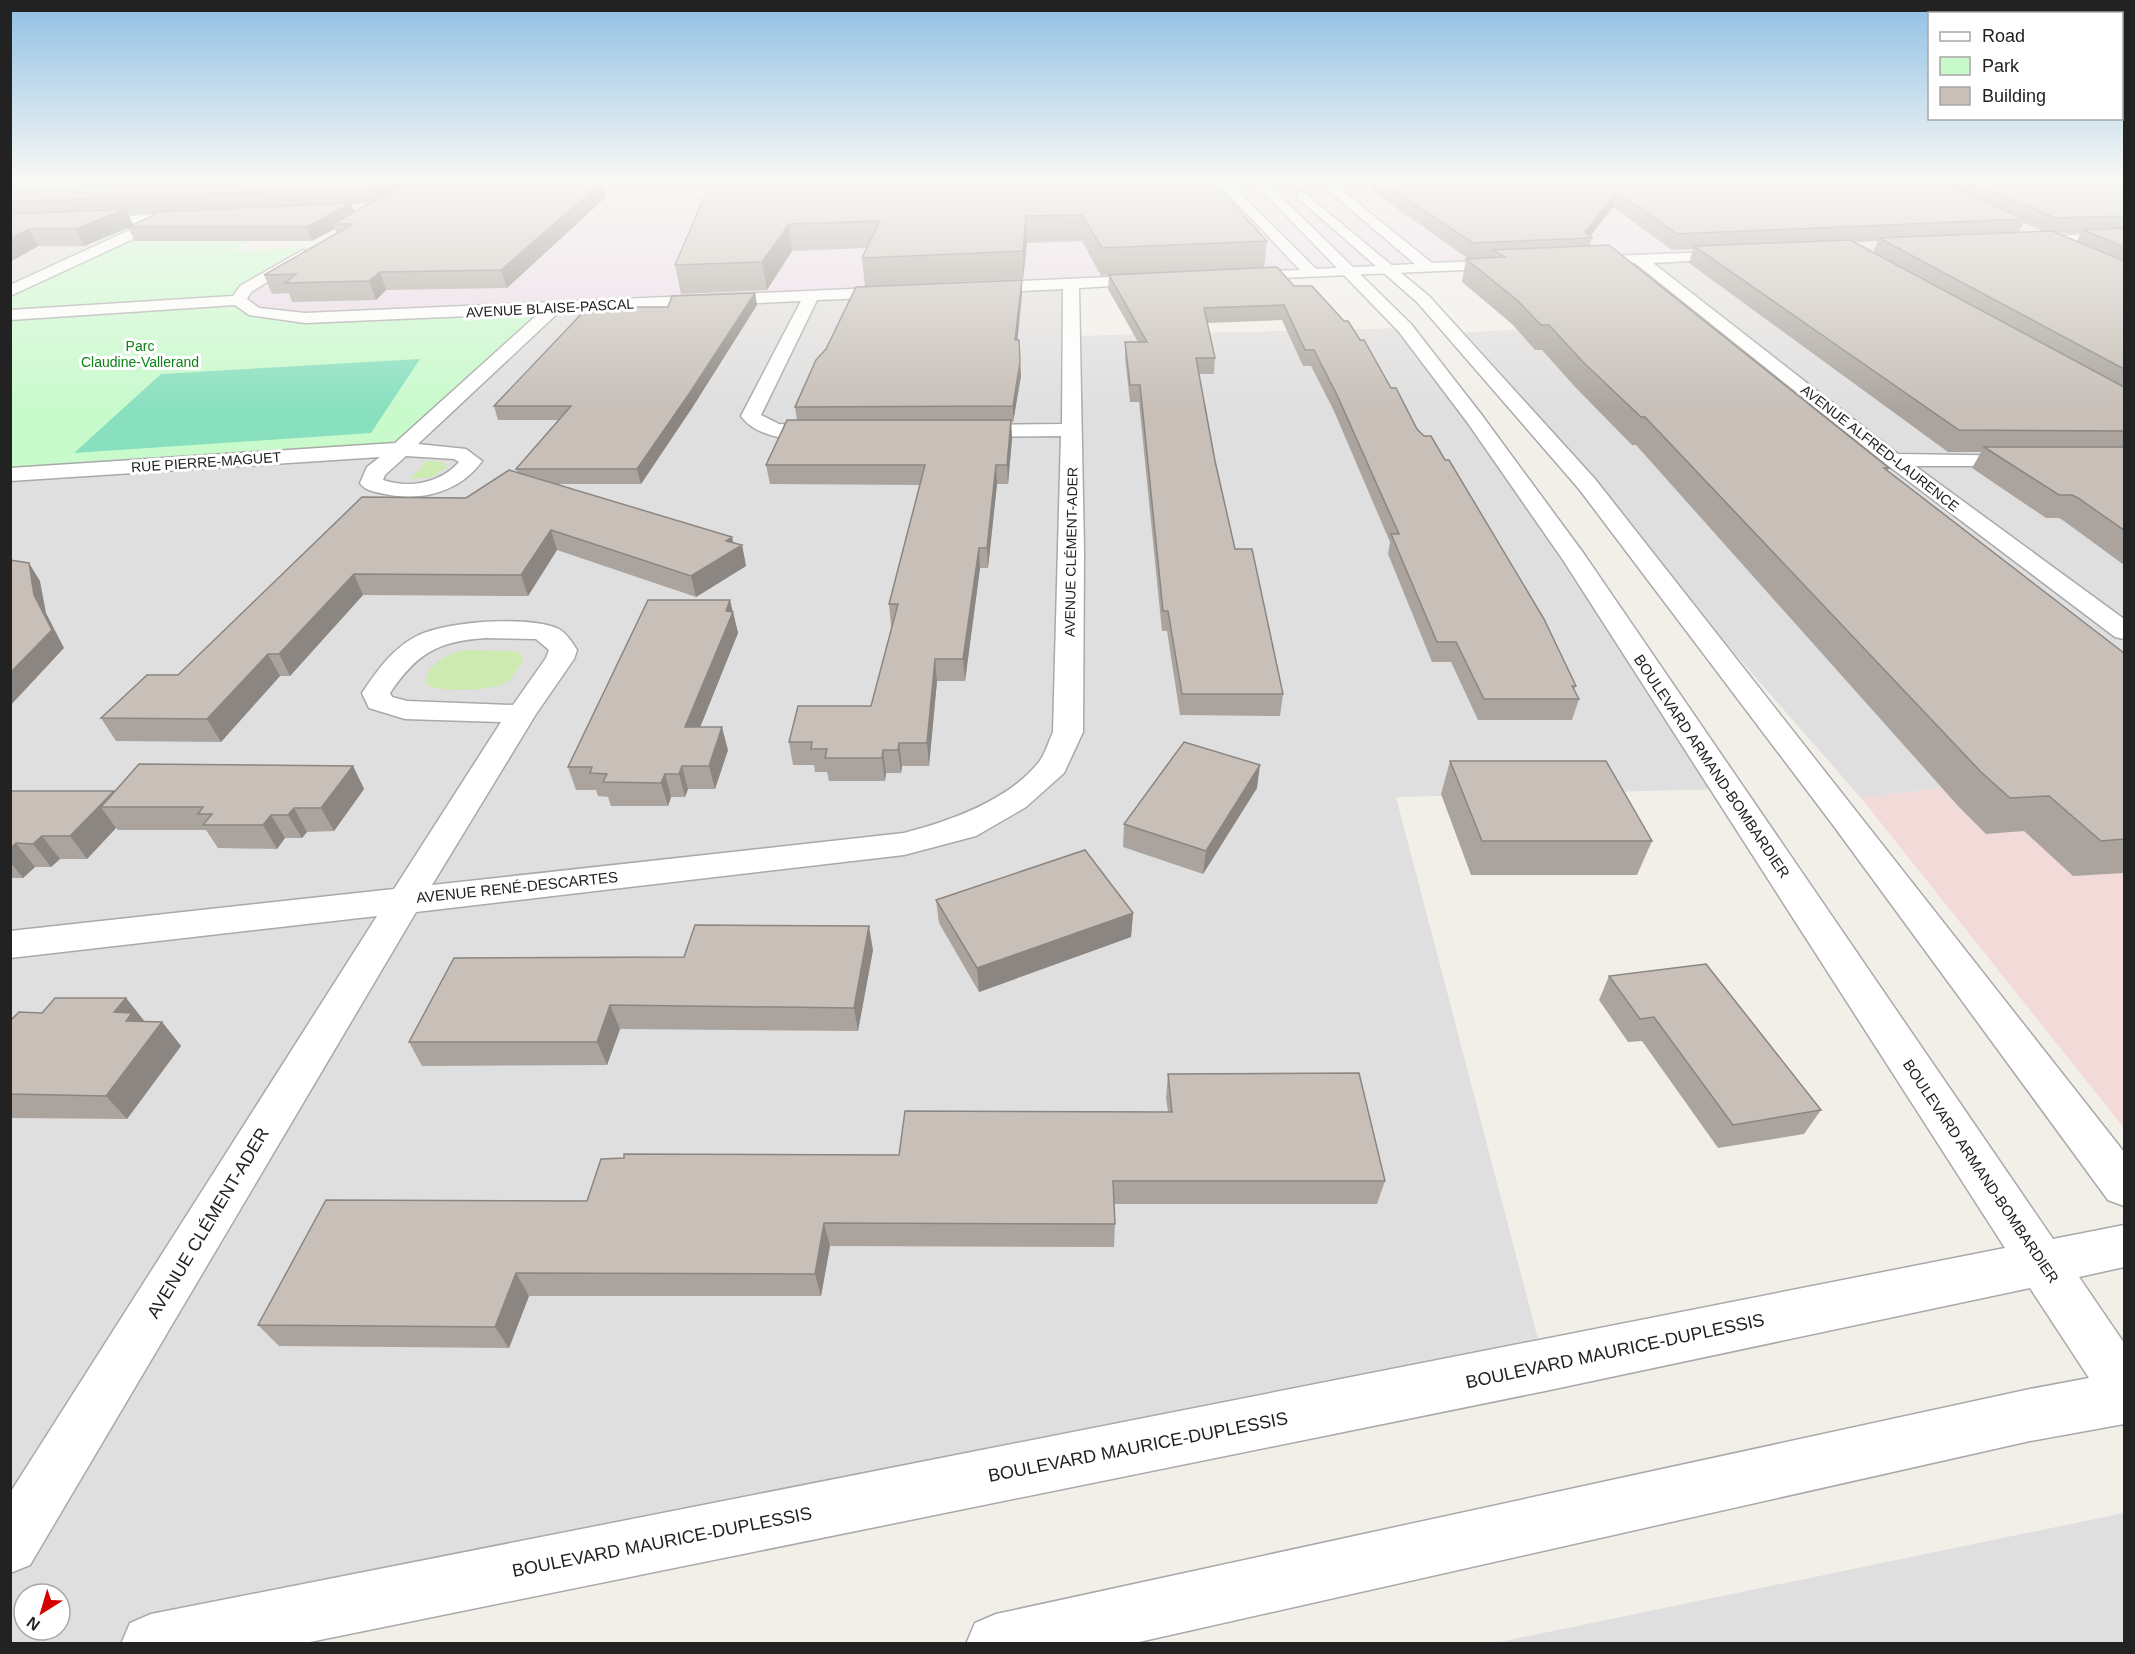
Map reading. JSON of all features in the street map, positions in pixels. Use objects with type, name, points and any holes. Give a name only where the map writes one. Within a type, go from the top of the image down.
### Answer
[{"type":"street","points":[[10,291],[85,256]]},
{"type":"street","points":[[10,315],[238,300],[245,288],[300,256]]},
{"type":"street","points":[[1296,256],[1312,273]]},
{"type":"street","name":"BOULEVARD ARMAND-BOMBARDIER","points":[[1333,256],[1405,328],[1474,418],[1568,550],[2124,1387]]},
{"type":"street","points":[[1373,256],[1442,320],[1587,484],[2124,1186]]},
{"type":"street","points":[[1415,256],[1429,268]]},
{"type":"street","points":[[1569,262],[1704,256]]},
{"type":"street","name":"AVENUE ALFRED-LAURENCE","points":[[1639,259],[1893,460],[2124,631]]},
{"type":"street","points":[[1219,278],[1523,264]]},
{"type":"street","points":[[964,289],[1173,279]]},
{"type":"street","name":"AVENUE CLÉMENT-ADER","points":[[1015,800],[1053,766],[1068,732],[1072,430],[1071,284]]},
{"type":"street","name":"AVENUE BLAISE-PASCAL","points":[[238,300],[255,312],[287,317],[554,308],[917,291]]},
{"type":"street","points":[[811,296],[751,416],[757,423],[779,430],[848,431]]},
{"type":"street","name":"RUE PIERRE-MAGUET","points":[[10,475],[401,449],[554,308]]},
{"type":"street","points":[[942,431],[1072,430]]},
{"type":"street","points":[[1893,460],[2043,460]]},
{"type":"street","name":"AVENUE CLÉMENT-ADER","points":[[10,1545],[405,900],[521,714],[560,659],[562,650],[558,640],[549,634],[536,631],[447,632],[418,645],[406,654],[376,693],[379,702],[405,710],[521,714]]},
{"type":"street","name":"AVENUE RENÉ-DESCARTES","points":[[10,945],[904,844],[964,828],[1015,800]]},
{"type":"street","name":"BOULEVARD MAURICE-DUPLESSIS","points":[[151,1644],[2044,1265],[2124,1246]]},
{"type":"street","points":[[996,1644],[2030,1415],[2124,1398]]},
{"type":"shaded area","points":[[11,256],[97,256],[11,290]]},
{"type":"shaded area","points":[[307,256],[1694,256],[1534,263],[1373,274],[305,318],[270,316],[238,300]]},
{"type":"shaded area","points":[[1560,256],[2124,256],[2124,765],[1861,798],[1454,333],[1617,324],[1534,263]]},
{"type":"shaded area","points":[[1071,284],[1072,336],[1405,328],[1727,789],[1396,797],[1545,1366],[151,1643],[11,1644],[11,475],[554,308]]},
{"type":"shaded area","points":[[2124,765],[2124,1128],[1861,798]]},
{"type":"shaded area","points":[[2124,1513],[2124,1643],[1495,1643]]},
{"type":"green space","name":"Parc Claudine-Vallerand","points":[[84,256],[302,256],[238,300],[270,316],[554,308],[401,449],[11,475],[10,290]]},
{"type":"green space","points":[[420,359],[371,433],[74,453],[161,374]]},
{"type":"green space","points":[[427,461],[442,462],[447,467],[431,477],[410,479]]},
{"type":"green space","points":[[467,650],[514,651],[521,654],[523,660],[515,673],[505,683],[498,686],[452,690],[426,684],[430,671],[440,660],[453,653]]},
{"type":"building","points":[[297,256],[517,256],[501,270],[380,272],[369,281],[285,283],[296,274],[264,275]]},
{"type":"building","points":[[679,256],[766,256],[762,262],[675,265]]},
{"type":"building","points":[[863,256],[904,256],[862,258]]},
{"type":"building","points":[[1623,256],[1889,468],[1884,468],[2124,653],[2124,839],[2101,841],[2049,796],[2010,798],[1981,772],[1645,417],[1641,417],[1583,362],[1549,325],[1541,325],[1517,300],[1466,259]]},
{"type":"building","points":[[1709,256],[1880,256],[2124,387],[2124,431],[1959,430]]},
{"type":"building","points":[[1913,256],[2112,256],[2124,261],[2124,369]]},
{"type":"building","points":[[1277,267],[1294,286],[1312,286],[1344,321],[1348,321],[1360,340],[1364,340],[1391,388],[1396,388],[1417,429],[1424,436],[1431,436],[1445,460],[1449,460],[1544,619],[1576,686],[1572,686],[1579,699],[1484,699],[1456,642],[1437,642],[1391,534],[1399,534],[1337,395],[1314,350],[1305,350],[1284,305],[1204,308],[1215,358],[1196,358],[1215,461],[1235,549],[1252,549],[1283,694],[1182,694],[1168,611],[1163,611],[1140,385],[1130,385],[1125,342],[1147,342],[1109,275]]},
{"type":"building","points":[[1022,280],[1015,340],[1019,340],[1020,361],[1013,406],[795,407],[816,360],[826,349],[856,287]]},
{"type":"building","points":[[755,293],[637,469],[516,469],[571,406],[494,406],[588,307],[668,307],[672,296]]},
{"type":"building","points":[[787,420],[1011,420],[1007,465],[996,465],[987,548],[979,548],[963,659],[935,659],[927,743],[899,743],[898,750],[883,750],[882,758],[825,758],[827,749],[811,749],[812,742],[789,742],[798,706],[871,706],[898,604],[889,604],[925,465],[766,465]]},
{"type":"building","points":[[1984,447],[2124,447],[2124,530],[2078,498],[2072,495],[2059,495]]},
{"type":"building","points":[[509,470],[732,537],[726,541],[742,545],[691,576],[551,530],[521,575],[354,574],[279,654],[268,654],[207,719],[101,718],[147,675],[178,675],[362,497],[466,498]]},
{"type":"building","points":[[10,560],[29,563],[34,595],[52,630],[10,673]]},
{"type":"building","points":[[648,600],[730,600],[726,611],[733,612],[685,727],[722,727],[709,766],[682,766],[679,774],[665,774],[661,783],[603,782],[607,774],[590,773],[592,767],[568,767]]},
{"type":"building","points":[[1184,742],[1260,765],[1206,851],[1124,824]]},
{"type":"building","points":[[1450,761],[1606,761],[1652,841],[1482,841]]},
{"type":"building","points":[[139,764],[353,766],[321,808],[294,808],[288,815],[271,815],[263,825],[203,825],[212,814],[198,814],[203,807],[101,807]]},
{"type":"building","points":[[10,791],[114,791],[70,836],[42,836],[33,844],[16,843],[10,849]]},
{"type":"building","points":[[1085,850],[1133,913],[977,968],[936,900]]},
{"type":"building","points":[[695,925],[869,926],[854,1008],[610,1005],[597,1042],[409,1042],[454,958],[684,957]]},
{"type":"building","points":[[1706,964],[1821,1110],[1733,1125],[1654,1017],[1640,1019],[1609,976]]},
{"type":"building","points":[[55,998],[126,998],[114,1012],[132,1013],[126,1021],[162,1022],[106,1096],[10,1094],[10,1021],[19,1012],[42,1013]]},
{"type":"building","points":[[1359,1073],[1385,1181],[1113,1181],[1115,1224],[824,1223],[815,1274],[516,1273],[495,1327],[258,1325],[326,1200],[587,1201],[601,1159],[624,1158],[624,1154],[899,1155],[905,1111],[1172,1112],[1168,1074]]}]
